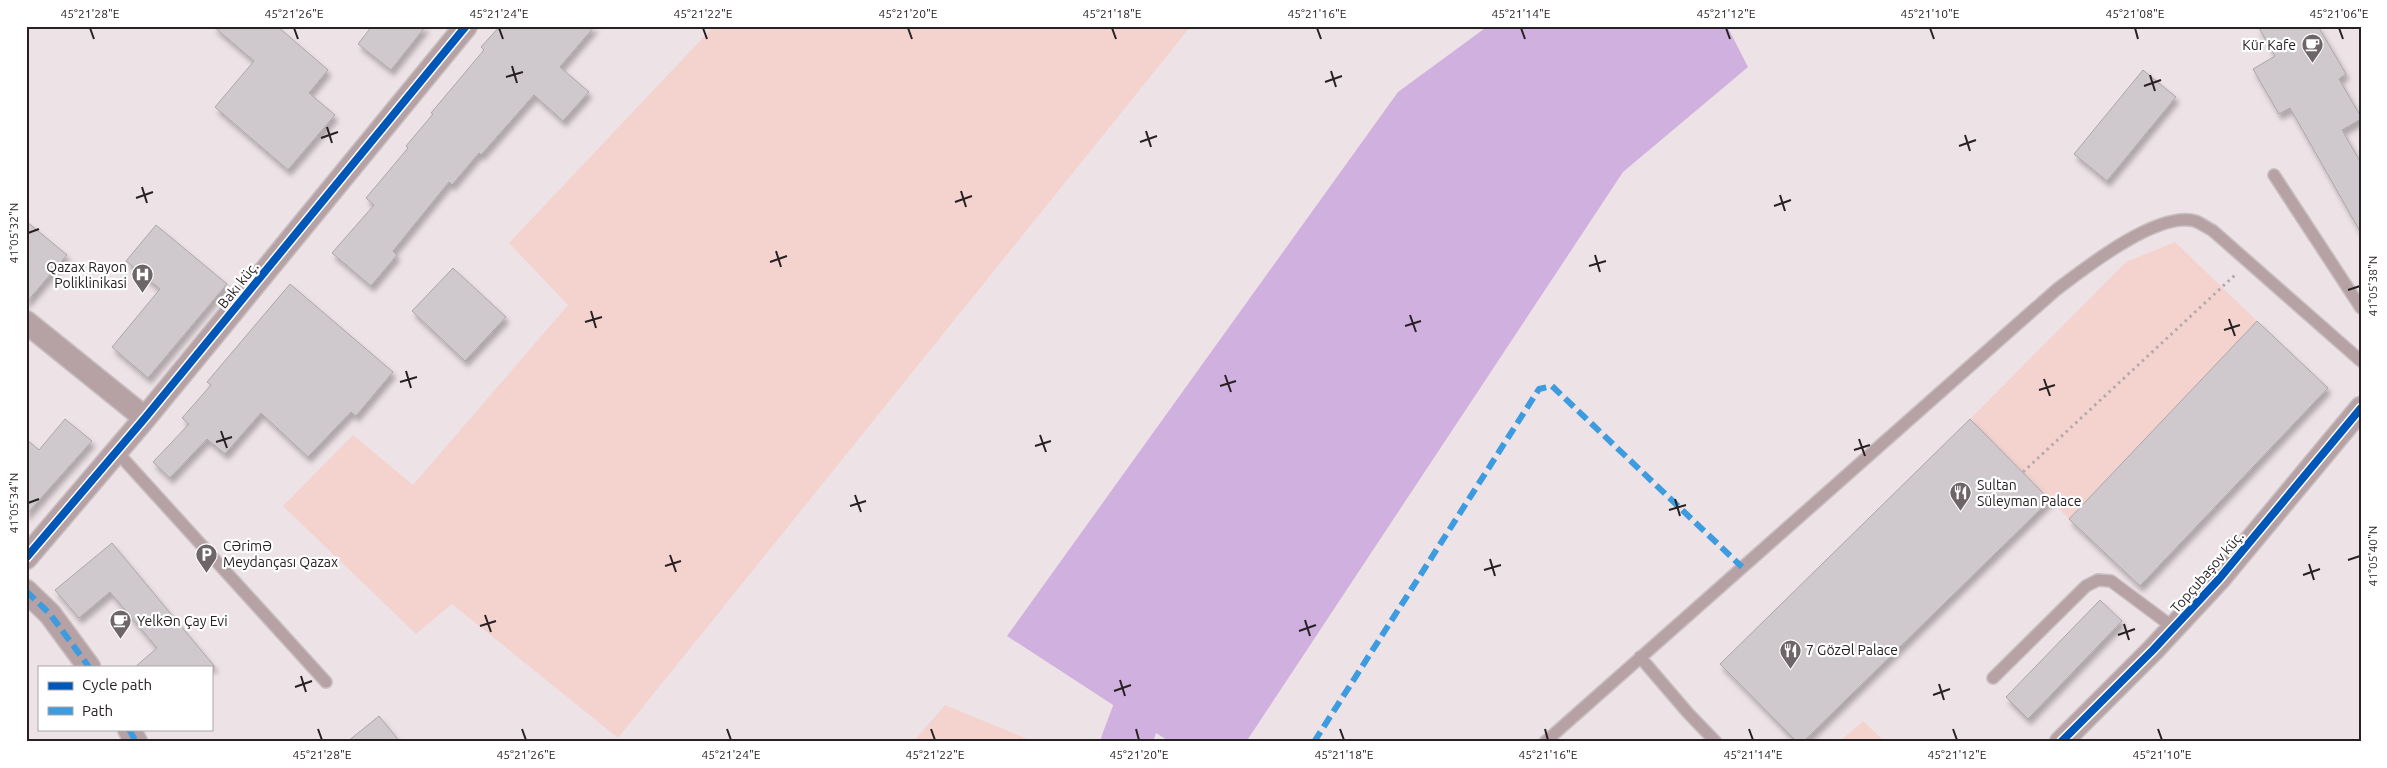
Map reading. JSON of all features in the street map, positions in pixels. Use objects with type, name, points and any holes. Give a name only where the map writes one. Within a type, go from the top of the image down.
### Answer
[{"type":"street","name":"Bakı küç.","points":[[26,558],[145,418],[466,26]]},
{"type":"street","points":[[26,322],[145,418]]},
{"type":"street","name":"Topçubaşov küç.","points":[[2061,742],[2174,628],[2219,579],[2361,408]]},
{"type":"street","points":[[26,591],[50,614],[88,666]]},
{"type":"street","points":[[130,730],[136,742]]},
{"type":"lane","points":[[2274,175],[2361,308]]},
{"type":"lane","points":[[1545,742],[2056,290],[2119,245],[2149,229],[2172,221],[2194,221],[2212,230],[2361,361]]},
{"type":"lane","points":[[116,452],[326,682]]},
{"type":"lane","points":[[1993,678],[2086,586],[2098,580],[2111,581],[2174,628]]},
{"type":"lane","points":[[1640,658],[1716,742]]},
{"type":"path","points":[[2023,472],[2248,262]]},
{"type":"shaded area","points":[[714,26],[918,26],[921,29],[923,26],[1191,26],[618,738],[452,604],[416,634],[283,506],[353,435],[413,485],[568,305],[509,243]]},
{"type":"shaded area","points":[[1488,26],[1727,26],[1748,67],[1623,172],[1246,742],[1170,742],[1007,636],[1398,92]]},
{"type":"shaded area","points":[[2175,242],[2257,321],[2069,519],[1970,419],[2126,262]]},
{"type":"shaded area","points":[[945,705],[1035,742],[913,742]]},
{"type":"shaded area","points":[[1863,721],[1885,742],[1839,742]]},
{"type":"building","points":[[213,26],[277,26],[328,70],[309,93],[335,115],[288,170],[215,107],[254,61]]},
{"type":"building","points":[[372,26],[426,26],[391,70],[358,44]]},
{"type":"building","points":[[500,26],[595,26],[560,67],[589,92],[563,121],[534,95],[481,155],[479,153],[452,185],[449,182],[393,251],[397,255],[371,286],[332,253],[374,205],[366,198],[408,148],[406,146],[484,50],[481,47]]},
{"type":"building","points":[[2258,26],[2318,26],[2346,74],[2339,79],[2361,117],[2361,119],[2342,130],[2361,163],[2361,233],[2290,108],[2279,114],[2253,69],[2275,56]]},
{"type":"building","points":[[2143,70],[2176,97],[2107,181],[2074,154]]},
{"type":"building","points":[[26,221],[67,255],[26,303]]},
{"type":"building","points":[[156,225],[227,284],[148,378],[112,347],[160,289],[126,261]]},
{"type":"building","points":[[453,268],[506,317],[465,361],[412,311]]},
{"type":"building","points":[[290,284],[393,372],[356,416],[351,412],[308,457],[261,413],[225,454],[207,439],[170,478],[153,462],[189,424],[182,418],[211,385],[207,382]]},
{"type":"building","points":[[2257,321],[2328,388],[2140,586],[2069,519]]},
{"type":"building","points":[[65,419],[92,441],[26,515],[26,439],[39,450]]},
{"type":"building","points":[[1970,419],[2050,500],[1803,742],[1797,742],[1720,664]]},
{"type":"building","points":[[112,543],[215,667],[136,666],[157,648],[110,592],[79,618],[55,590]]},
{"type":"building","points":[[2100,600],[2122,621],[2028,719],[2006,697]]},
{"type":"building","points":[[379,716],[400,742],[347,742]]},
{"type":"waterway","points":[[1126,742],[1159,655]]},
{"type":"marked path","points":[[1314,742],[1539,389],[1552,386],[1742,567]]},
{"type":"marked path","points":[[26,591],[50,614],[88,666]]},
{"type":"marked path","points":[[130,730],[136,742]]},
{"type":"cycle path","points":[[26,558],[145,418],[466,26]]},
{"type":"cycle path","points":[[2061,742],[2153,650],[2219,579],[2361,408]]},
{"type":"place","name":"Kür Kafe","points":[[2312,64]]},
{"type":"place","name":"Qazax Rayon Poliklinikasi","points":[[143,294]]},
{"type":"place","name":"Sultan Süleyman Palace","points":[[1961,512]]},
{"type":"place","name":"Cərimə Meydançası Qazax","points":[[207,573]]},
{"type":"place","name":"Yelkən Çay Evi","points":[[121,640]]},
{"type":"place","name":"7 Gözəl Palace","points":[[1790,669]]}]
